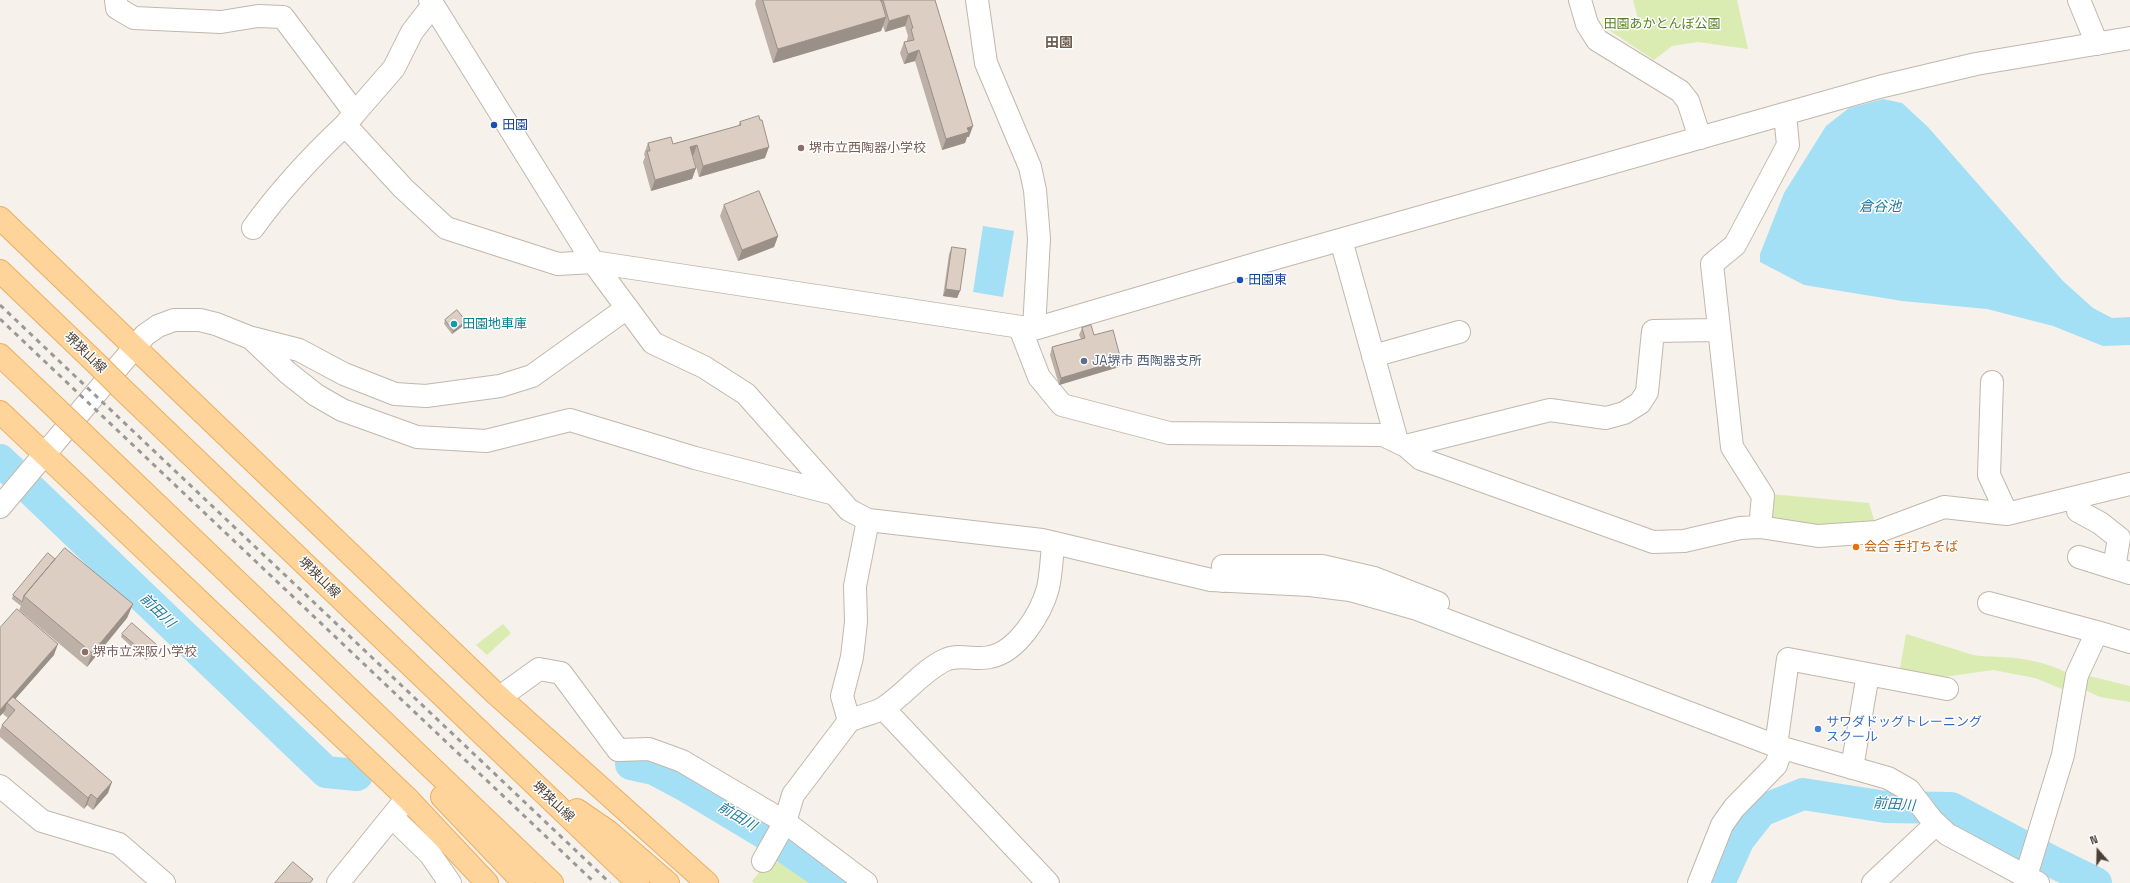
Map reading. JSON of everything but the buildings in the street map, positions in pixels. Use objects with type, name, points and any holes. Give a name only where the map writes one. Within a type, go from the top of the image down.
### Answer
[{"type":"main road","points":[[0,218],[500,697],[707,883]]},
{"type":"main road","name":"堺狭山線","points":[[0,271],[638,883]]},
{"type":"main road","points":[[0,355],[552,883]]},
{"type":"main road","points":[[0,412],[37,462],[407,798],[487,883]]},
{"type":"main road","points":[[300,643],[433,788],[524,883]]},
{"type":"main road","points":[[520,771],[609,832],[668,883]]},
{"type":"street","points":[[116,0],[117,8],[134,18],[221,22],[258,16],[283,17],[350,119],[402,188],[446,228],[558,264],[593,262],[1027,329],[1879,87],[1976,64],[2130,38]]},
{"type":"street","points":[[977,0],[986,63],[1030,167],[1035,190],[1039,239],[1027,329],[1039,378],[1062,405],[1169,433],[1383,435],[1401,443],[1421,459],[1653,542],[1684,541],[1740,528],[1760,527],[1818,536],[1839,536],[1877,532],[1944,507],[2007,514],[2130,484]]},
{"type":"street","points":[[1580,0],[1587,24],[1598,40],[1680,91],[1688,101],[1700,138]]},
{"type":"street","points":[[2079,0],[2097,44]]},
{"type":"street","points":[[253,228],[278,193],[310,158],[350,119],[394,68],[412,32],[431,3],[593,262],[653,343],[704,367],[746,394],[849,510],[868,520],[1054,543],[1211,580],[1310,585],[1350,590],[1417,609],[1779,747],[1888,778],[1909,790],[1934,822],[1947,834],[2032,880],[2063,755],[2077,675],[2097,632]]},
{"type":"street","points":[[1760,527],[1763,496],[1732,447],[1718,330],[1712,264],[1735,245],[1788,145],[1785,114]]},
{"type":"street","points":[[1341,240],[1373,356],[1401,443]]},
{"type":"street","points":[[4,498],[37,462],[145,335],[158,326],[174,320],[200,320],[216,324],[251,338],[299,350],[344,374],[395,394],[426,396],[500,386],[532,376],[627,308]]},
{"type":"street","points":[[1401,443],[1550,410],[1606,418],[1624,413],[1640,403],[1647,392],[1653,331],[1718,330]]},
{"type":"street","points":[[1373,356],[1459,332]]},
{"type":"street","points":[[251,338],[288,373],[316,394],[342,410],[417,436],[486,441],[570,420],[695,458],[835,494]]},
{"type":"street","points":[[1992,382],[1989,475],[2007,514]]},
{"type":"street","points":[[2076,498],[2078,510],[2100,523],[2119,538],[2122,570],[2079,557]]},
{"type":"street","points":[[849,721],[842,696],[852,657],[856,622],[855,586],[868,520]]},
{"type":"street","points":[[765,856],[784,822],[793,795],[849,721],[862,715],[884,709],[929,670],[946,659],[963,656],[988,658],[1004,653],[1019,640],[1038,611],[1048,588],[1054,543]]},
{"type":"street","points":[[1990,603],[2130,642]]},
{"type":"street","points":[[1699,883],[1722,825],[1734,808],[1776,765],[1788,659],[1947,689]]},
{"type":"street","points":[[500,697],[539,669],[561,673],[618,750],[649,749],[682,761],[784,822],[866,883]]},
{"type":"street","points":[[1852,768],[1868,674]]},
{"type":"street","points":[[884,709],[1048,883]]},
{"type":"street","points":[[0,786],[42,821],[119,844],[164,883]]},
{"type":"street","points":[[338,883],[407,798]]},
{"type":"street","points":[[392,817],[430,854],[450,883]]},
{"type":"street","points":[[1873,883],[1934,822]]},
{"type":"green space","name":"田園あかとんぼ公園","points":[[1633,0],[1737,0],[1748,49],[1698,42],[1672,46],[1654,60],[1609,30],[1638,19]]},
{"type":"green space","points":[[1770,494],[1869,503],[1875,523],[1840,529],[1768,523]]},
{"type":"green space","points":[[503,624],[511,633],[487,655],[476,645]]},
{"type":"green space","points":[[1906,634],[1973,655],[2028,660],[2045,664],[2070,674],[2062,689],[2035,678],[1993,670],[1930,679],[1899,674]]},
{"type":"green space","points":[[2085,675],[2130,686],[2130,702],[2100,697],[2083,689]]},
{"type":"green space","points":[[778,850],[822,883],[754,883],[752,881]]},
{"type":"water","name":"倉谷池","points":[[1883,99],[1902,103],[1928,127],[2063,281],[2093,308],[2112,318],[2130,317],[2130,345],[2103,346],[2053,326],[1987,309],[1902,301],[1804,285],[1760,262],[1760,254],[1784,193],[1826,126],[1849,108]]},
{"type":"water","points":[[983,226],[1014,231],[1003,297],[973,292]]},
{"type":"waterway","name":"前田川","points":[[0,460],[326,772],[357,775]]},
{"type":"waterway","name":"前田川","points":[[631,764],[654,769],[686,786],[766,834],[837,883]]},
{"type":"waterway","name":"前田川","points":[[1719,883],[1739,839],[1761,811],[1803,794],[1886,807],[1951,808],[2045,858],[2096,883]]},
{"type":"railway","points":[[0,305],[610,883]]},
{"type":"railway","points":[[0,319],[595,883]]},
{"type":"place","name":"田園","points":[[494,125]]},
{"type":"place","name":"堺市立西陶器小学校","points":[[801,148]]},
{"type":"place","name":"田園東","points":[[1240,280]]},
{"type":"place","name":"田園地車庫","points":[[454,324]]},
{"type":"place","name":"JA堺市 西陶器支所","points":[[1084,361]]},
{"type":"place","name":"会合 手打ちそば","points":[[1856,547]]},
{"type":"place","name":"堺市立深阪小学校","points":[[85,652]]},
{"type":"place","name":"サワダドッグトレーニング スクール","points":[[1818,729]]},
{"type":"district","name":"田園","points":[[1059,43]]}]
